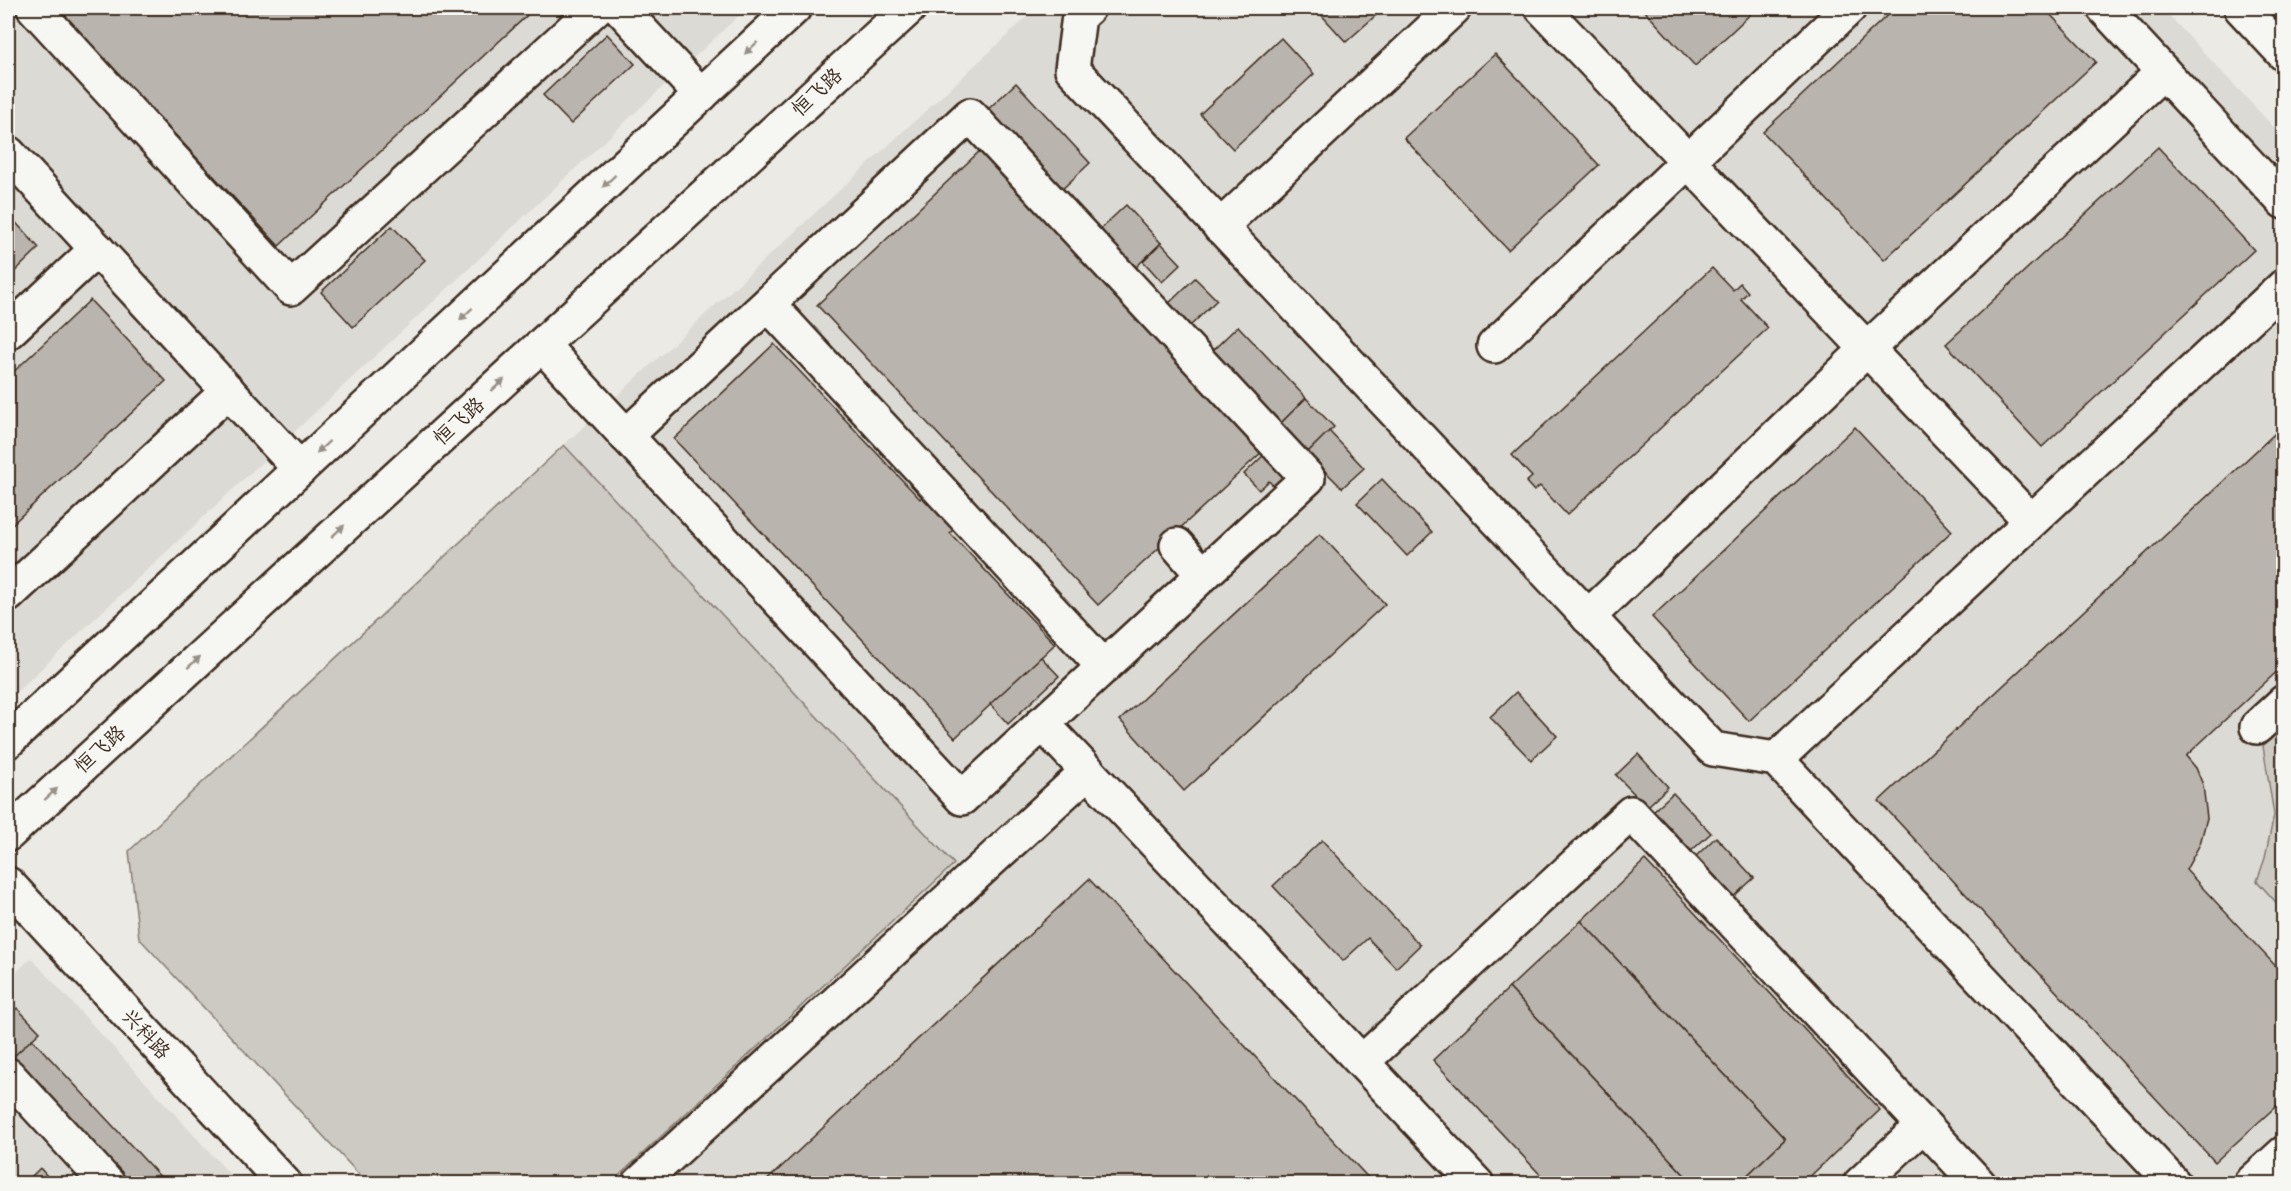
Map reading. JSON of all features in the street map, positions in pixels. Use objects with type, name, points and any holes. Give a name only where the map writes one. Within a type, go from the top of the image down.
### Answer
[{"type":"main road","points":[[34,8],[291,288],[596,8]]},
{"type":"main road","points":[[620,8],[701,95]]},
{"type":"main road","points":[[8,741],[794,8]]},
{"type":"main road","name":"恒飞路","points":[[8,834],[909,8]]},
{"type":"main road","points":[[1088,8],[1079,16],[1072,69],[1713,749],[1776,759],[2174,1184]]},
{"type":"main road","points":[[1220,227],[1454,8]]},
{"type":"main road","points":[[1542,8],[2030,520]]},
{"type":"main road","points":[[1494,346],[1849,8]]},
{"type":"main road","points":[[2104,8],[2283,202]]},
{"type":"main road","points":[[2241,8],[2283,54]]},
{"type":"main road","points":[[1588,617],[1867,349],[2163,72]]},
{"type":"main road","points":[[542,345],[626,436],[962,798],[1308,478],[970,115],[626,436]]},
{"type":"main road","points":[[8,153],[300,469]]},
{"type":"main road","points":[[8,332],[97,249]]},
{"type":"main road","points":[[1776,759],[2283,286]]},
{"type":"main road","points":[[768,304],[1104,667]]},
{"type":"main road","points":[[8,595],[228,391]]},
{"type":"main road","points":[[1177,545],[1203,575]]},
{"type":"main road","points":[[2257,727],[2283,702]]},
{"type":"main road","points":[[1042,723],[1477,1184]]},
{"type":"main road","points":[[639,1184],[1088,771]]},
{"type":"main road","points":[[1362,1062],[1631,813],[1979,1184]]},
{"type":"main road","name":"兴科路","points":[[8,884],[285,1184]]},
{"type":"main road","points":[[8,1076],[108,1184]]},
{"type":"main road","points":[[1860,1184],[1923,1125]]},
{"type":"main road","points":[[2250,1184],[2283,1153]]},
{"type":"shaded area","points":[[8,8],[747,8],[8,700]]},
{"type":"shaded area","points":[[1037,8],[2162,8],[2283,137],[2283,1183],[611,1183],[954,864],[564,445]]},
{"type":"shaded area","points":[[564,445],[954,864],[611,1183],[367,1183],[139,938],[129,851]]},
{"type":"shaded area","points":[[2283,726],[2283,910],[2257,881],[2265,858],[2274,815],[2263,746]]},
{"type":"shaded area","points":[[31,958],[238,1183],[8,1184],[8,980]]},
{"type":"building","points":[[57,8],[535,8],[279,246]]},
{"type":"building","points":[[1384,8],[1346,42],[1316,9]]},
{"type":"building","points":[[1642,8],[1757,8],[1695,66]]},
{"type":"building","points":[[1895,8],[2044,8],[2096,62],[1884,260],[1763,132]]},
{"type":"building","points":[[607,34],[635,64],[571,124],[543,95]]},
{"type":"building","points":[[1281,38],[1314,74],[1233,149],[1200,114]]},
{"type":"building","points":[[1495,54],[1599,165],[1508,250],[1404,138]]},
{"type":"building","points":[[1016,83],[1090,163],[1058,193],[984,113]]},
{"type":"building","points":[[984,147],[1266,448],[1098,605],[817,305]]},
{"type":"building","points":[[2158,147],[2254,250],[2042,447],[1946,344]]},
{"type":"building","points":[[1126,205],[1161,243],[1134,269],[1098,231]]},
{"type":"building","points":[[8,214],[39,248],[8,278]]},
{"type":"building","points":[[392,226],[425,260],[353,327],[321,292]]},
{"type":"building","points":[[1161,243],[1181,264],[1162,282],[1143,261]]},
{"type":"building","points":[[1712,268],[1733,290],[1740,283],[1748,292],[1741,299],[1768,328],[1567,515],[1540,486],[1534,491],[1526,482],[1532,477],[1512,455]]},
{"type":"building","points":[[1195,278],[1217,300],[1188,328],[1167,305]]},
{"type":"building","points":[[90,300],[166,381],[8,528],[8,377]]},
{"type":"building","points":[[1238,326],[1306,398],[1280,424],[1211,352]]},
{"type":"building","points":[[774,344],[920,499],[923,496],[954,529],[950,533],[1055,644],[955,738],[674,439]]},
{"type":"building","points":[[1306,398],[1334,427],[1307,453],[1280,424]]},
{"type":"building","points":[[2284,425],[2284,665],[2186,756],[2196,768],[2203,785],[2207,818],[2200,844],[2186,870],[2284,975],[2284,1099],[2215,1162],[1879,801]]},
{"type":"building","points":[[1855,427],[1952,531],[1749,721],[1652,617]]},
{"type":"building","points":[[1329,431],[1364,468],[1342,488],[1307,453]]},
{"type":"building","points":[[1269,450],[1291,478],[1277,490],[1269,481],[1259,490],[1244,474]]},
{"type":"building","points":[[1382,479],[1432,532],[1407,556],[1357,503]]},
{"type":"building","points":[[1320,534],[1385,604],[1184,791],[1120,720]]},
{"type":"building","points":[[1041,657],[1059,676],[1008,724],[990,704]]},
{"type":"building","points":[[1516,692],[1557,736],[1531,760],[1490,717]]},
{"type":"building","points":[[1638,754],[1668,787],[1647,807],[1616,775]]},
{"type":"building","points":[[1673,793],[1711,833],[1690,852],[1652,812]]},
{"type":"building","points":[[1716,837],[1754,878],[1732,898],[1695,857]]},
{"type":"building","points":[[1322,840],[1420,945],[1396,968],[1368,938],[1343,961],[1273,886]]},
{"type":"building","points":[[1645,860],[1880,1110],[1802,1184],[1738,1184],[1785,1139],[1581,921]]},
{"type":"building","points":[[1089,879],[1374,1184],[763,1184]]},
{"type":"building","points":[[1581,921],[1785,1139],[1738,1184],[1693,1184],[1509,988]]},
{"type":"building","points":[[1509,988],[1693,1184],[1549,1184],[1433,1060]]},
{"type":"building","points":[[17,1008],[40,1032],[8,1062],[8,1017]]},
{"type":"building","points":[[32,1039],[167,1184],[127,1184],[11,1059]]},
{"type":"building","points":[[40,1168],[54,1184],[24,1184]]}]
